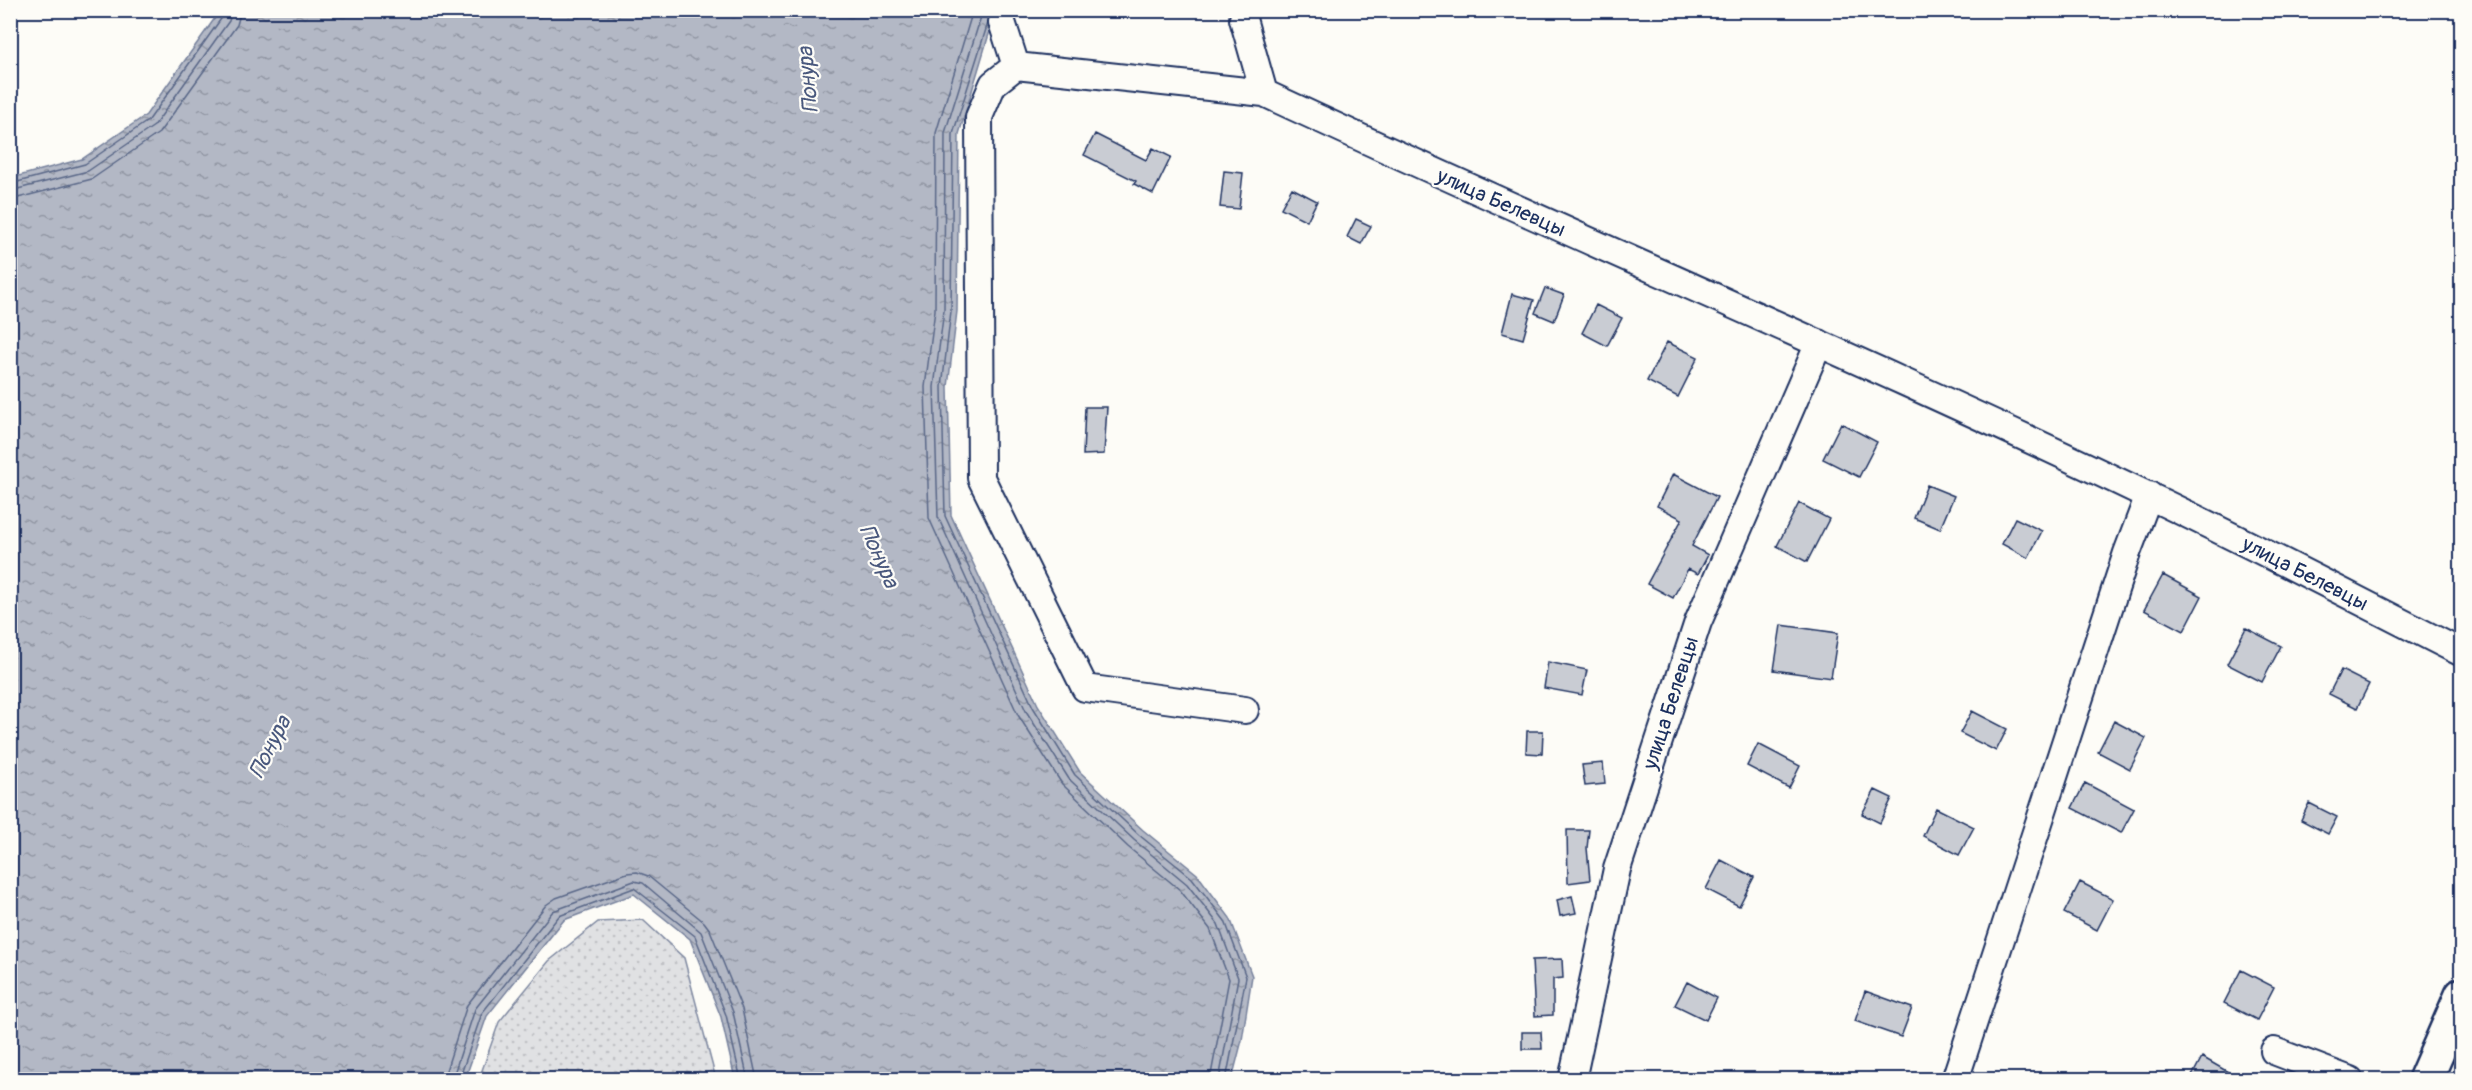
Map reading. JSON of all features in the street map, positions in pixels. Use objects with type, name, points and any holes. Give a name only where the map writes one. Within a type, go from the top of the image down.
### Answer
[{"type":"main road","points":[[2425,1080],[2462,995]]},
{"type":"street","points":[[1245,10],[1243,20],[1264,93]]},
{"type":"street","points":[[1002,22],[1016,66],[993,84],[979,117],[981,478],[1085,688],[1245,710]]},
{"type":"street","name":"улица Белевцы","points":[[1016,66],[1264,93],[1452,181],[1818,343],[2149,495],[2462,653]]},
{"type":"street","name":"улица Белевцы","points":[[1572,1080],[1617,869],[1698,622],[1818,343]]},
{"type":"street","points":[[1955,1080],[2124,564],[2149,495]]},
{"type":"street","points":[[2274,1051],[2349,1080]]},
{"type":"shaded area","points":[[643,920],[684,958],[716,1079],[479,1079],[499,1022],[549,961],[598,922]]},
{"type":"water","name":"Понура","points":[[220,11],[998,11],[959,134],[957,311],[948,387],[951,515],[1038,705],[1080,772],[1143,830],[1197,874],[1230,918],[1252,976],[1242,1040],[1232,1079],[735,1079],[721,1017],[690,939],[634,894],[564,920],[487,1016],[465,1079],[11,1080],[11,178],[82,159],[146,115]]},
{"type":"building","points":[[1095,134],[1146,160],[1153,148],[1171,157],[1153,194],[1134,184],[1136,181],[1084,155]]},
{"type":"building","points":[[1224,171],[1243,173],[1239,209],[1220,207]]},
{"type":"building","points":[[1292,188],[1317,201],[1307,221],[1281,208]]},
{"type":"building","points":[[1356,219],[1371,226],[1361,244],[1347,237]]},
{"type":"building","points":[[1545,288],[1564,295],[1554,321],[1535,313]]},
{"type":"building","points":[[1512,294],[1534,300],[1523,339],[1502,333]]},
{"type":"building","points":[[1596,305],[1622,318],[1607,346],[1582,333]]},
{"type":"building","points":[[1667,342],[1698,357],[1678,397],[1647,381]]},
{"type":"building","points":[[1085,407],[1107,407],[1104,454],[1083,455]]},
{"type":"building","points":[[1841,423],[1877,442],[1859,477],[1823,459]]},
{"type":"building","points":[[1673,474],[1717,497],[1692,546],[1708,555],[1698,574],[1688,569],[1673,598],[1647,584],[1682,519],[1657,506]]},
{"type":"building","points":[[1927,485],[1954,496],[1940,529],[1914,518]]},
{"type":"building","points":[[1799,503],[1829,519],[1807,562],[1777,546]]},
{"type":"building","points":[[2015,518],[2042,531],[2028,558],[2002,544]]},
{"type":"building","points":[[2163,575],[2202,596],[2184,631],[2144,610]]},
{"type":"building","points":[[1781,625],[1838,633],[1831,678],[1774,670]]},
{"type":"building","points":[[2246,628],[2281,646],[2262,682],[2227,664]]},
{"type":"building","points":[[1548,662],[1587,670],[1582,695],[1544,688]]},
{"type":"building","points":[[2341,670],[2369,684],[2357,708],[2329,694]]},
{"type":"building","points":[[1972,711],[2007,729],[1996,751],[1960,733]]},
{"type":"building","points":[[2114,721],[2146,738],[2130,769],[2098,752]]},
{"type":"building","points":[[1527,731],[1543,731],[1542,754],[1526,753]]},
{"type":"building","points":[[1758,744],[1800,766],[1789,788],[1747,766]]},
{"type":"building","points":[[1603,763],[1605,784],[1585,786],[1582,765]]},
{"type":"building","points":[[2085,783],[2134,809],[2121,833],[2072,808]]},
{"type":"building","points":[[1875,790],[1892,798],[1880,823],[1862,814]]},
{"type":"building","points":[[2309,803],[2337,817],[2328,834],[2301,820]]},
{"type":"building","points":[[1936,808],[1974,827],[1959,855],[1923,836]]},
{"type":"building","points":[[1567,830],[1589,830],[1587,848],[1590,880],[1568,883]]},
{"type":"building","points":[[1721,860],[1754,877],[1739,906],[1706,889]]},
{"type":"building","points":[[2080,882],[2113,899],[2097,930],[2064,913]]},
{"type":"building","points":[[1572,896],[1576,913],[1560,916],[1557,900]]},
{"type":"building","points":[[1562,959],[1563,978],[1553,979],[1553,1015],[1535,1016],[1532,960]]},
{"type":"building","points":[[2241,970],[2274,987],[2257,1020],[2224,1003]]},
{"type":"building","points":[[1687,982],[1717,998],[1706,1020],[1675,1005]]},
{"type":"building","points":[[1865,991],[1912,1008],[1901,1037],[1855,1021]]},
{"type":"building","points":[[1522,1032],[1541,1032],[1542,1049],[1522,1049]]},
{"type":"building","points":[[2202,1057],[2242,1080],[2190,1080]]}]
